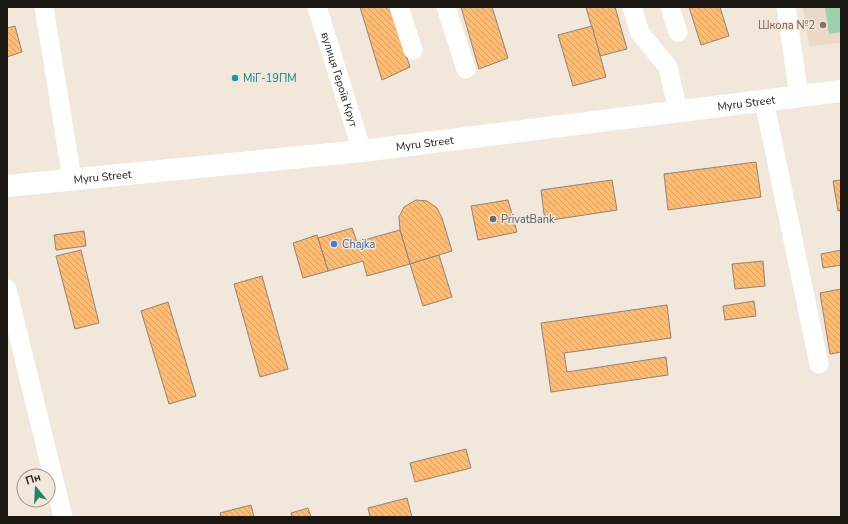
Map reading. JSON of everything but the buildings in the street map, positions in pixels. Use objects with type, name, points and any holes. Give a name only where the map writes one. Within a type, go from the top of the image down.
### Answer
[{"type":"main road","name":"Myru Street","points":[[7,186],[362,151],[841,91]]},
{"type":"street","points":[[44,7],[72,179]]},
{"type":"street","name":"вулиця Героїв Крут","points":[[318,7],[362,151]]},
{"type":"street","points":[[399,7],[413,50]]},
{"type":"street","points":[[446,7],[466,69]]},
{"type":"street","points":[[632,7],[640,33],[668,67],[678,111]]},
{"type":"street","points":[[670,7],[678,32]]},
{"type":"street","points":[[786,7],[799,96]]},
{"type":"street","points":[[764,101],[819,364]]},
{"type":"street","points":[[7,289],[63,517]]},
{"type":"shaded area","name":"Школа №2","points":[[803,7],[841,7],[841,43],[809,46]]},
{"type":"green space","points":[[825,7],[841,7],[841,32],[829,34]]},
{"type":"place","name":"Школа №2","points":[[823,25]]},
{"type":"place","name":"МіГ-19ПМ","points":[[235,78]]},
{"type":"place","name":"PrivatBank","points":[[493,219]]},
{"type":"place","name":"Сhajka","points":[[334,244]]}]
